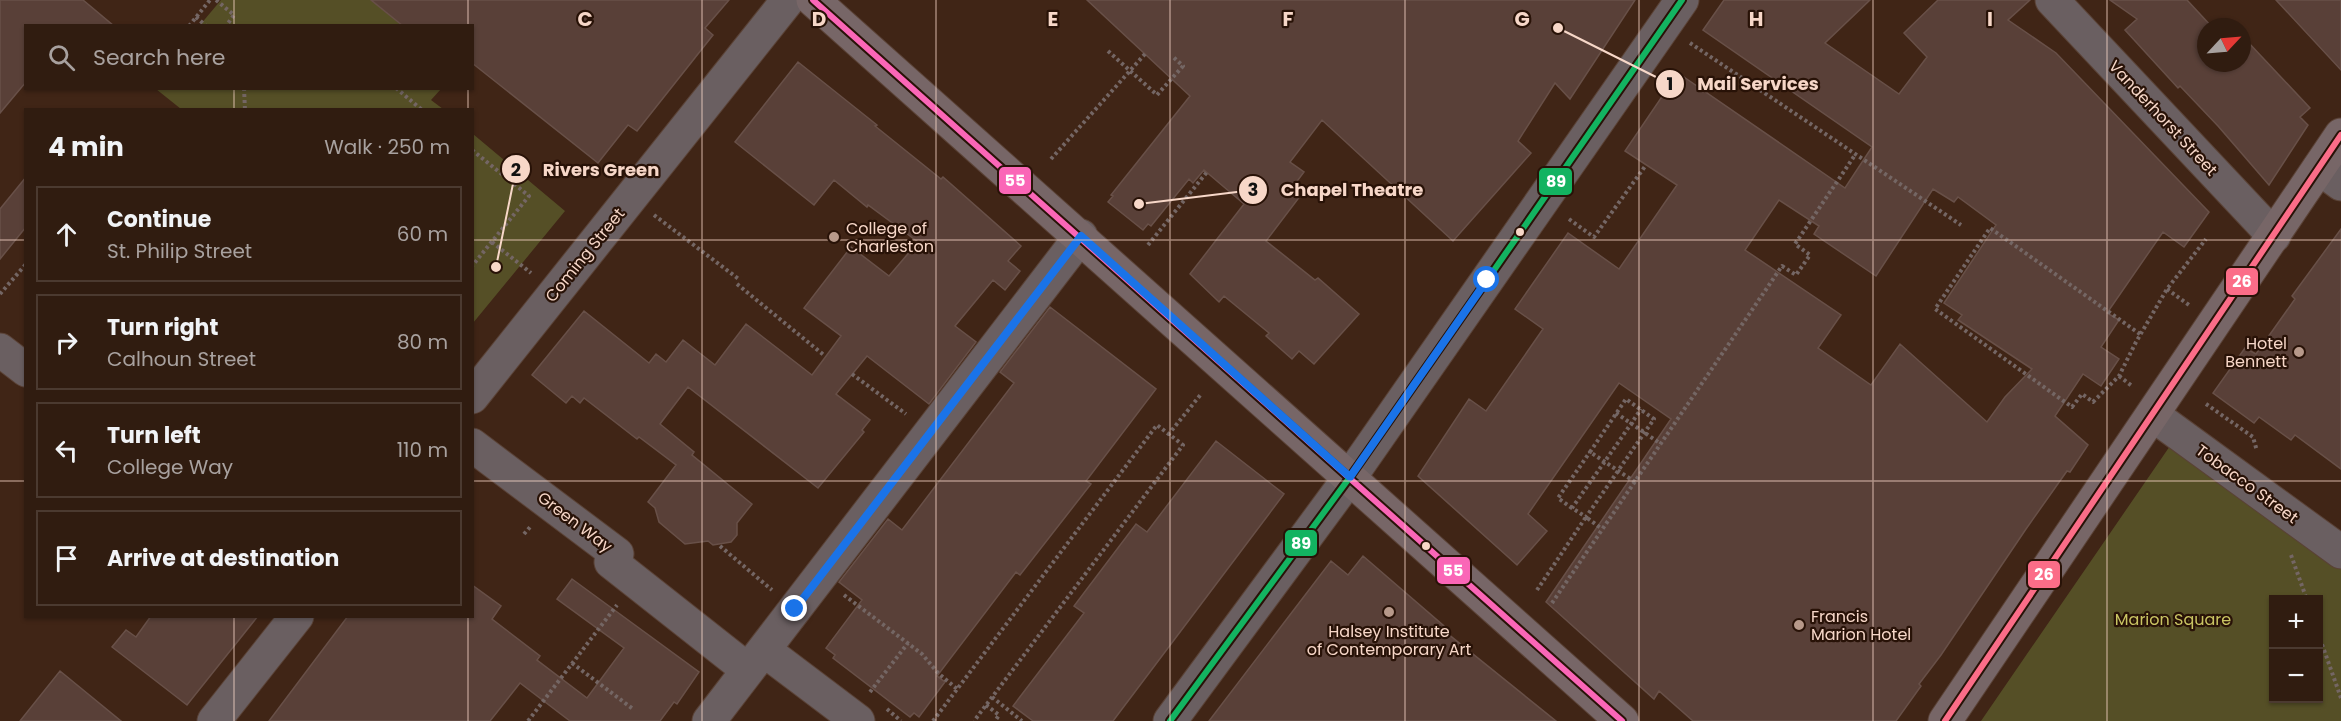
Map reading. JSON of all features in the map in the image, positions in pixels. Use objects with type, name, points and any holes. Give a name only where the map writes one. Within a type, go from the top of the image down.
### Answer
[{"type":"main road","points":[[813,0],[1081,236],[1622,721]]},
{"type":"main road","points":[[1945,721],[2274,236],[2330,176],[2341,135]]},
{"type":"street","name":"Coming Street","points":[[474,394],[788,0]]},
{"type":"street","points":[[1170,721],[1350,477],[1682,0]]},
{"type":"street","name":"Vanderhorst Street","points":[[2052,0],[2274,236]]},
{"type":"street","points":[[709,721],[1081,236]]},
{"type":"street","points":[[0,350],[24,368]]},
{"type":"street","name":"Tobacco Street","points":[[2153,415],[2341,552]]},
{"type":"street","name":"Green Way","points":[[474,447],[617,554],[611,562],[636,581],[756,660],[871,708]]},
{"type":"street","points":[[214,721],[295,618]]},
{"type":"path","points":[[191,24],[210,0]]},
{"type":"path","points":[[216,0],[234,15],[228,24]]},
{"type":"path","points":[[196,17],[204,24]]},
{"type":"path","points":[[1690,43],[1961,225]]},
{"type":"path","points":[[1108,51],[1157,95],[1183,66],[1172,56]]},
{"type":"path","points":[[1051,159],[1145,54]]},
{"type":"path","points":[[244,90],[245,108]]},
{"type":"path","points":[[398,90],[420,108]]},
{"type":"path","points":[[474,152],[529,196],[474,264]]},
{"type":"path","points":[[1552,603],[1782,266],[1796,275],[1810,255],[1795,244],[1856,155]]},
{"type":"path","points":[[1569,219],[1594,237],[1646,165]]},
{"type":"path","points":[[1148,245],[1207,172]]},
{"type":"path","points":[[654,215],[825,356]]},
{"type":"path","points":[[2140,334],[1990,228],[1935,309],[2072,407],[2082,394],[2094,402],[2119,376],[2140,334],[2167,289],[2206,239]]},
{"type":"path","points":[[492,242],[536,277]]},
{"type":"path","points":[[0,294],[24,266]]},
{"type":"path","points":[[2167,289],[2189,305]]},
{"type":"path","points":[[852,374],[931,432]]},
{"type":"path","points":[[2119,376],[2132,386]]},
{"type":"path","points":[[1168,435],[1202,393]]},
{"type":"path","points":[[1537,590],[1586,517],[1618,470],[1645,433],[1654,418],[1626,399],[1558,498],[1586,517],[1602,529]]},
{"type":"path","points":[[2206,404],[2253,437],[2258,456]]},
{"type":"path","points":[[1572,508],[1641,409]]},
{"type":"path","points":[[1616,413],[1661,444]]},
{"type":"path","points":[[933,721],[1157,426],[1183,445],[974,721]]},
{"type":"path","points":[[1590,452],[1635,482]]},
{"type":"path","points":[[720,546],[795,609]]},
{"type":"path","points":[[820,576],[908,643],[957,689]]},
{"type":"path","points":[[528,721],[636,581]]},
{"type":"path","points":[[901,721],[871,708],[869,694],[908,643]]},
{"type":"path","points":[[2323,645],[2341,698]]},
{"type":"path","points":[[572,663],[633,709]]},
{"type":"path","points":[[992,697],[1022,721]]},
{"type":"path","points":[[986,705],[999,716],[995,721]]},
{"type":"green space","points":[[221,0],[371,0],[400,24],[201,24]]},
{"type":"green space","points":[[157,90],[440,90],[431,100],[442,108],[180,108]]},
{"type":"green space","points":[[474,135],[565,211],[474,322]]},
{"type":"green space","name":"Marion Square","points":[[2172,443],[2341,565],[2341,721],[1981,721]]},
{"type":"building","points":[[0,0],[83,0],[112,24],[24,24],[24,84],[0,113]]},
{"type":"building","points":[[371,0],[729,0],[705,28],[713,35],[637,131],[628,125],[598,163],[474,65],[474,24],[401,24]]},
{"type":"building","points":[[1087,0],[1635,0],[1570,99],[1555,83],[1518,141],[1531,153],[1453,241],[1322,120],[1290,162],[1304,172],[1292,188],[1301,195],[1266,241],[1315,280],[1318,278],[1359,314],[1314,364],[1299,351],[1292,359],[1266,336],[1269,333],[1224,296],[1219,302],[1190,274],[1244,204],[1204,170],[1193,183],[1189,179],[1151,226],[1148,224],[1143,230],[1108,202],[1113,196],[1111,195],[1190,96]]},
{"type":"building","points":[[1724,0],[1870,0],[1825,43],[1899,94],[1927,57],[1904,33],[1938,0],[2030,0],[2008,20],[2056,53],[2209,212],[2184,247],[2163,232],[2107,313],[2119,320],[2101,347],[2119,359],[2101,386],[2083,374],[2055,416],[2088,445],[2026,529],[1896,721],[1693,721],[1659,691],[1654,699],[1546,602],[1671,419],[1619,383],[1528,514],[1547,531],[1517,565],[1418,476],[1469,399],[1486,411],[1543,329],[1515,309],[1568,233],[1619,269],[1677,185],[1625,151],[1678,73],[1845,188],[1872,147],[1703,30]],"holes":[[[1933,189],[1954,202],[1958,197],[1996,225],[1944,303],[1962,315],[1958,320],[2032,369],[2005,397],[1987,422],[1900,344],[1871,385],[1818,348],[1841,315],[1745,250],[1779,200],[1819,226],[1814,234],[1876,276]]]},
{"type":"building","points":[[2110,0],[2187,0],[2204,18],[2197,18],[2197,72],[2251,72],[2251,45],[2310,108],[2300,117],[2308,125],[2269,185],[2218,126],[2180,86],[2178,88],[2125,30],[2137,19]]},
{"type":"building","points":[[2276,0],[2341,0],[2341,70]]},
{"type":"building","points":[[798,62],[941,179],[943,177],[1021,246],[1008,261],[1020,271],[1005,290],[993,280],[955,326],[976,342],[929,404],[867,356],[836,394],[870,420],[862,430],[864,432],[818,488],[688,387],[660,424],[694,452],[692,455],[752,504],[737,523],[737,535],[731,542],[713,545],[708,541],[685,544],[659,522],[655,508],[648,502],[676,465],[639,437],[637,439],[584,398],[580,403],[572,396],[566,403],[532,375],[584,311],[649,363],[656,354],[666,362],[683,340],[715,365],[746,324],[812,375],[841,336],[804,308],[851,247],[889,276],[918,242],[868,205],[867,207],[834,180],[814,205],[735,142]]},
{"type":"building","points":[[24,179],[24,229],[0,259],[0,209]]},
{"type":"building","name":"Hotel Bennett","points":[[2341,229],[2341,469],[2295,435],[2291,440],[2259,417],[2254,423],[2213,393],[2245,348],[2256,354],[2295,299],[2292,296]]},
{"type":"building","points":[[1050,307],[1156,389],[1086,481],[1091,484],[1020,575],[1016,572],[937,676],[945,682],[919,717],[914,713],[910,717],[833,658],[835,655],[826,648],[862,600],[839,582],[888,519],[902,530],[1014,383],[1000,372]]},
{"type":"building","points":[[1216,441],[1284,494],[1113,721],[1033,721],[1013,706],[1084,613],[1074,606],[1136,524],[1147,532]]},
{"type":"building","points":[[1363,556],[1444,626],[1442,629],[1556,721],[1209,721],[1331,561],[1348,575]]},
{"type":"building","points":[[572,579],[699,672],[677,704],[674,702],[660,721],[570,721],[520,683],[490,721],[269,721],[346,618],[474,618],[474,586],[501,606],[492,619],[540,656],[537,660],[587,698],[624,648],[557,599]]},
{"type":"building","points":[[150,618],[256,618],[187,705],[112,647],[126,630],[136,637]]},
{"type":"building","points":[[60,671],[121,721],[20,721]]},
{"type":"transit line","name":"55","points":[[813,0],[1622,721]]},
{"type":"transit line","name":"89","points":[[1170,721],[1350,477],[1682,0]]},
{"type":"transit line","name":"26","points":[[1945,721],[2341,135]]},
{"type":"place","name":"Mail Services","points":[[1558,28]]},
{"type":"place","name":"Chapel Theatre","points":[[1139,204]]},
{"type":"place","name":"College of Charleston","points":[[834,237]]},
{"type":"place","name":"Rivers Green","points":[[496,267]]},
{"type":"place","name":"Hotel Bennett","points":[[2299,352]]},
{"type":"place","name":"Halsey Institute of Contemporary Art","points":[[1389,612]]},
{"type":"place","name":"Francis Marion Hotel","points":[[1799,625]]},
{"type":"route","points":[[795,609],[1081,236],[1350,477],[1487,280]]}]
